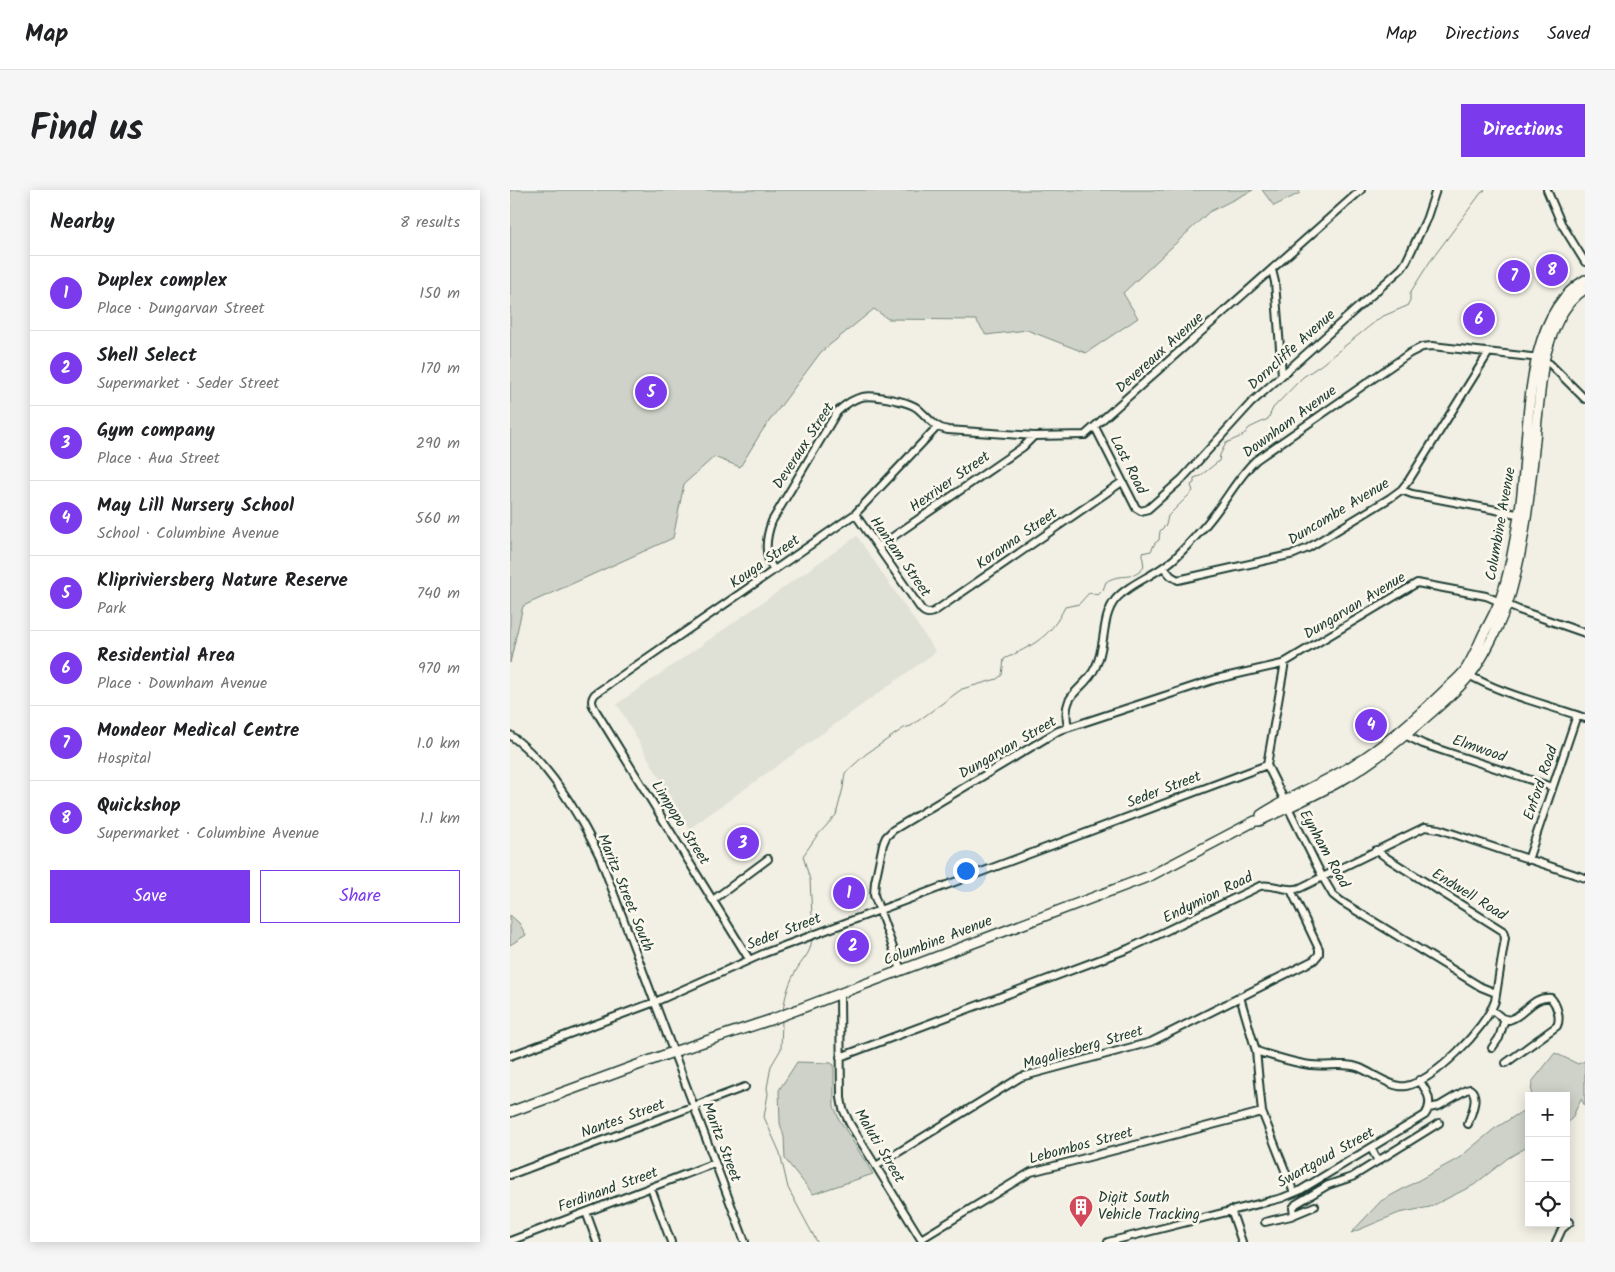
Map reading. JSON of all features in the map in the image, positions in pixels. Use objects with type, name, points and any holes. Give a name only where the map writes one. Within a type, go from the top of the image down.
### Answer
[{"type":"main road","name":"Columbine Avenue","points":[[510,1112],[673,1052],[757,1025],[1150,876],[1255,821],[1257,818],[1345,774],[1402,733],[1424,710],[1467,674],[1472,659],[1503,603],[1505,587],[1523,516],[1543,335],[1556,310],[1572,289],[1585,280]]},
{"type":"main road","name":"Columbine Avenue","points":[[1540,358],[1558,320],[1570,302],[1585,289]]},
{"type":"street","name":"Devereaux Avenue","points":[[937,427],[969,432],[1034,436],[1082,436],[1095,427],[1361,190]]},
{"type":"street","name":"Dorncliffe Avenue","points":[[1141,511],[1152,506],[1174,487],[1241,413],[1404,265],[1426,220],[1436,190]]},
{"type":"street","points":[[1547,190],[1561,223],[1585,262]]},
{"type":"street","points":[[1272,270],[1275,282],[1282,375]]},
{"type":"street","name":"Downham Avenue","points":[[1068,727],[1066,705],[1072,695],[1096,668],[1112,604],[1121,594],[1164,568],[1209,521],[1243,473],[1256,460],[1410,353],[1422,347],[1432,346],[1540,358]]},
{"type":"street","name":"Duncombe Avenue","points":[[1164,568],[1178,580],[1294,554],[1314,544],[1401,490],[1428,451],[1489,352]]},
{"type":"street","points":[[1540,358],[1585,399]]},
{"type":"street","name":"Deveraux Street","points":[[774,570],[767,554],[768,533],[772,521],[834,418],[845,405],[862,396],[881,396],[911,404],[937,427]]},
{"type":"street","name":"Kouga Street","points":[[592,699],[595,694],[855,514],[937,427]]},
{"type":"street","name":"Last Road","points":[[1095,427],[1136,508],[1141,511]]},
{"type":"street","name":"Hexriver Street","points":[[878,547],[1023,447],[1034,436]]},
{"type":"street","name":"Koranna Street","points":[[925,613],[934,612],[1122,482]]},
{"type":"street","points":[[1401,490],[1412,494],[1523,516]]},
{"type":"street","name":"Hantam Street","points":[[855,514],[911,596],[925,613]]},
{"type":"street","name":"Dungarvan Avenue","points":[[1285,662],[1415,584],[1426,584],[1480,595],[1585,632]]},
{"type":"street","points":[[1267,765],[1285,662]]},
{"type":"street","name":"Dungarvan Street","points":[[901,970],[874,898],[874,887],[883,844],[887,835],[1049,736],[1068,727],[1216,679],[1271,667],[1285,662]]},
{"type":"street","points":[[1467,674],[1515,694],[1585,718]]},
{"type":"street","name":"Limpopo Street","points":[[592,699],[593,706],[749,959]]},
{"type":"street","name":"Enford Road","points":[[1528,860],[1577,715]]},
{"type":"street","name":"Elmwood","points":[[1402,733],[1423,744],[1552,787]]},
{"type":"street","name":"Maritz Street South","points":[[510,735],[545,768],[558,785],[595,846],[608,876],[673,1052]]},
{"type":"street","name":"Eynham Road","points":[[1267,765],[1323,878],[1333,894],[1342,902],[1481,987],[1496,994]]},
{"type":"street","name":"Seder Street","points":[[510,1056],[655,1002],[749,959],[1267,765]]},
{"type":"street","points":[[1291,890],[1323,878],[1416,830],[1430,826],[1585,878]]},
{"type":"street","name":"Endwell Road","points":[[1256,1051],[1313,1065],[1354,1066],[1399,1086],[1406,1086],[1440,1067],[1455,1055],[1491,1009],[1496,994],[1505,938],[1503,931],[1376,850]]},
{"type":"street","points":[[713,900],[768,859]]},
{"type":"street","name":"Endymion Road","points":[[840,1057],[1128,950],[1254,888],[1269,885],[1291,890]]},
{"type":"street","name":"Magaliesberg Street","points":[[876,1166],[1024,1076],[1151,1042],[1314,960],[1319,954],[1319,949],[1291,890]]},
{"type":"street","name":"Maluti Street","points":[[840,994],[840,1057],[843,1109],[922,1241]]},
{"type":"street","points":[[1240,997],[1256,1051],[1262,1112],[1294,1193]]},
{"type":"street","points":[[1491,1009],[1505,1019],[1513,1019],[1534,1001],[1545,997],[1551,998],[1554,1002],[1559,1021],[1557,1026],[1506,1063]]},
{"type":"street","points":[[1492,1048],[1499,1038],[1505,1019]]},
{"type":"street","name":"Maritz Street","points":[[673,1052],[745,1242]]},
{"type":"street","points":[[1419,1080],[1429,1097],[1429,1108]]},
{"type":"street","name":"Nantes Street","points":[[510,1175],[745,1087]]},
{"type":"street","name":"Swartgoud Street","points":[[1108,1242],[1135,1239],[1294,1193],[1420,1119],[1429,1108],[1439,1106],[1470,1089],[1475,1096],[1468,1124]]},
{"type":"street","name":"Lebombos Street","points":[[922,1241],[1031,1172],[1262,1112]]},
{"type":"street","points":[[1294,1216],[1293,1208],[1296,1204],[1328,1185],[1347,1179],[1439,1123]]},
{"type":"street","points":[[1371,1148],[1378,1161]]},
{"type":"street","name":"Ferdinand Street","points":[[510,1241],[715,1163]]},
{"type":"street","points":[[651,1188],[671,1242]]},
{"type":"street","points":[[1265,1222],[1294,1216],[1314,1206]]},
{"type":"street","points":[[1231,1210],[1242,1242]]},
{"type":"street","points":[[586,1212],[597,1242]]},
{"type":"street","points":[[1556,1242],[1564,1227]]},
{"type":"shaded area","points":[[510,190],[1253,190],[1209,212],[1123,293],[1138,318],[1086,353],[1027,330],[986,335],[976,320],[888,319],[874,309],[821,352],[762,431],[740,467],[714,457],[684,484],[673,538],[523,606],[510,663]]},
{"type":"shaded area","points":[[1262,190],[1299,190],[1300,193],[1274,206]]},
{"type":"shaded area","points":[[857,536],[936,652],[689,829],[617,704]]},
{"type":"shaded area","points":[[510,915],[519,923],[526,935],[510,945]]},
{"type":"shaded area","points":[[1555,1053],[1578,1064],[1585,1061],[1585,1106],[1581,1099],[1570,1120],[1570,1092],[1531,1092],[1532,1082]]},
{"type":"shaded area","points":[[797,1062],[831,1063],[834,1065],[834,1106],[839,1119],[873,1174],[813,1194],[785,1159],[784,1137],[780,1123],[779,1090]]},
{"type":"shaded area","points":[[1525,1110],[1525,1148],[1508,1158],[1474,1185],[1430,1207],[1399,1213],[1351,1233],[1381,1201],[1459,1158],[1494,1129]]},
{"type":"waterway","points":[[813,933],[810,880],[803,856],[816,837],[836,815],[845,773],[866,754],[904,728],[911,726],[962,689],[997,679],[1002,675],[1004,659],[1040,639],[1053,626],[1065,607],[1079,604],[1089,593],[1098,595],[1103,590],[1106,582],[1111,579],[1131,576],[1140,572],[1144,567],[1142,553],[1151,551],[1159,540],[1160,531],[1166,525],[1168,516],[1193,491],[1191,485],[1194,483],[1194,478],[1200,476],[1219,461],[1226,443],[1244,435],[1249,428],[1268,419],[1273,408],[1303,377],[1381,317],[1407,306],[1410,300],[1410,293],[1429,263],[1485,190]]},
{"type":"waterway","points":[[783,1011],[790,984],[809,951],[812,937]]},
{"type":"waterway","points":[[782,1020],[781,1049],[771,1066],[764,1117],[780,1153],[788,1188],[817,1242]]},
{"type":"place","name":"Quickshop","points":[[1552,270]]},
{"type":"place","name":"Mondeor Medical Centre","points":[[1514,276]]},
{"type":"place","name":"Residential Area","points":[[1479,319]]},
{"type":"place","name":"Klipriviersberg Nature Reserve","points":[[651,392]]},
{"type":"place","name":"May Lill Nursery School","points":[[1371,725]]},
{"type":"place","name":"Gym company","points":[[743,843]]},
{"type":"place","name":"Duplex complex","points":[[849,893]]},
{"type":"place","name":"Shell Select","points":[[853,946]]},
{"type":"place","name":"Digit South Vehicle Tracking","points":[[1081,1228]]}]
